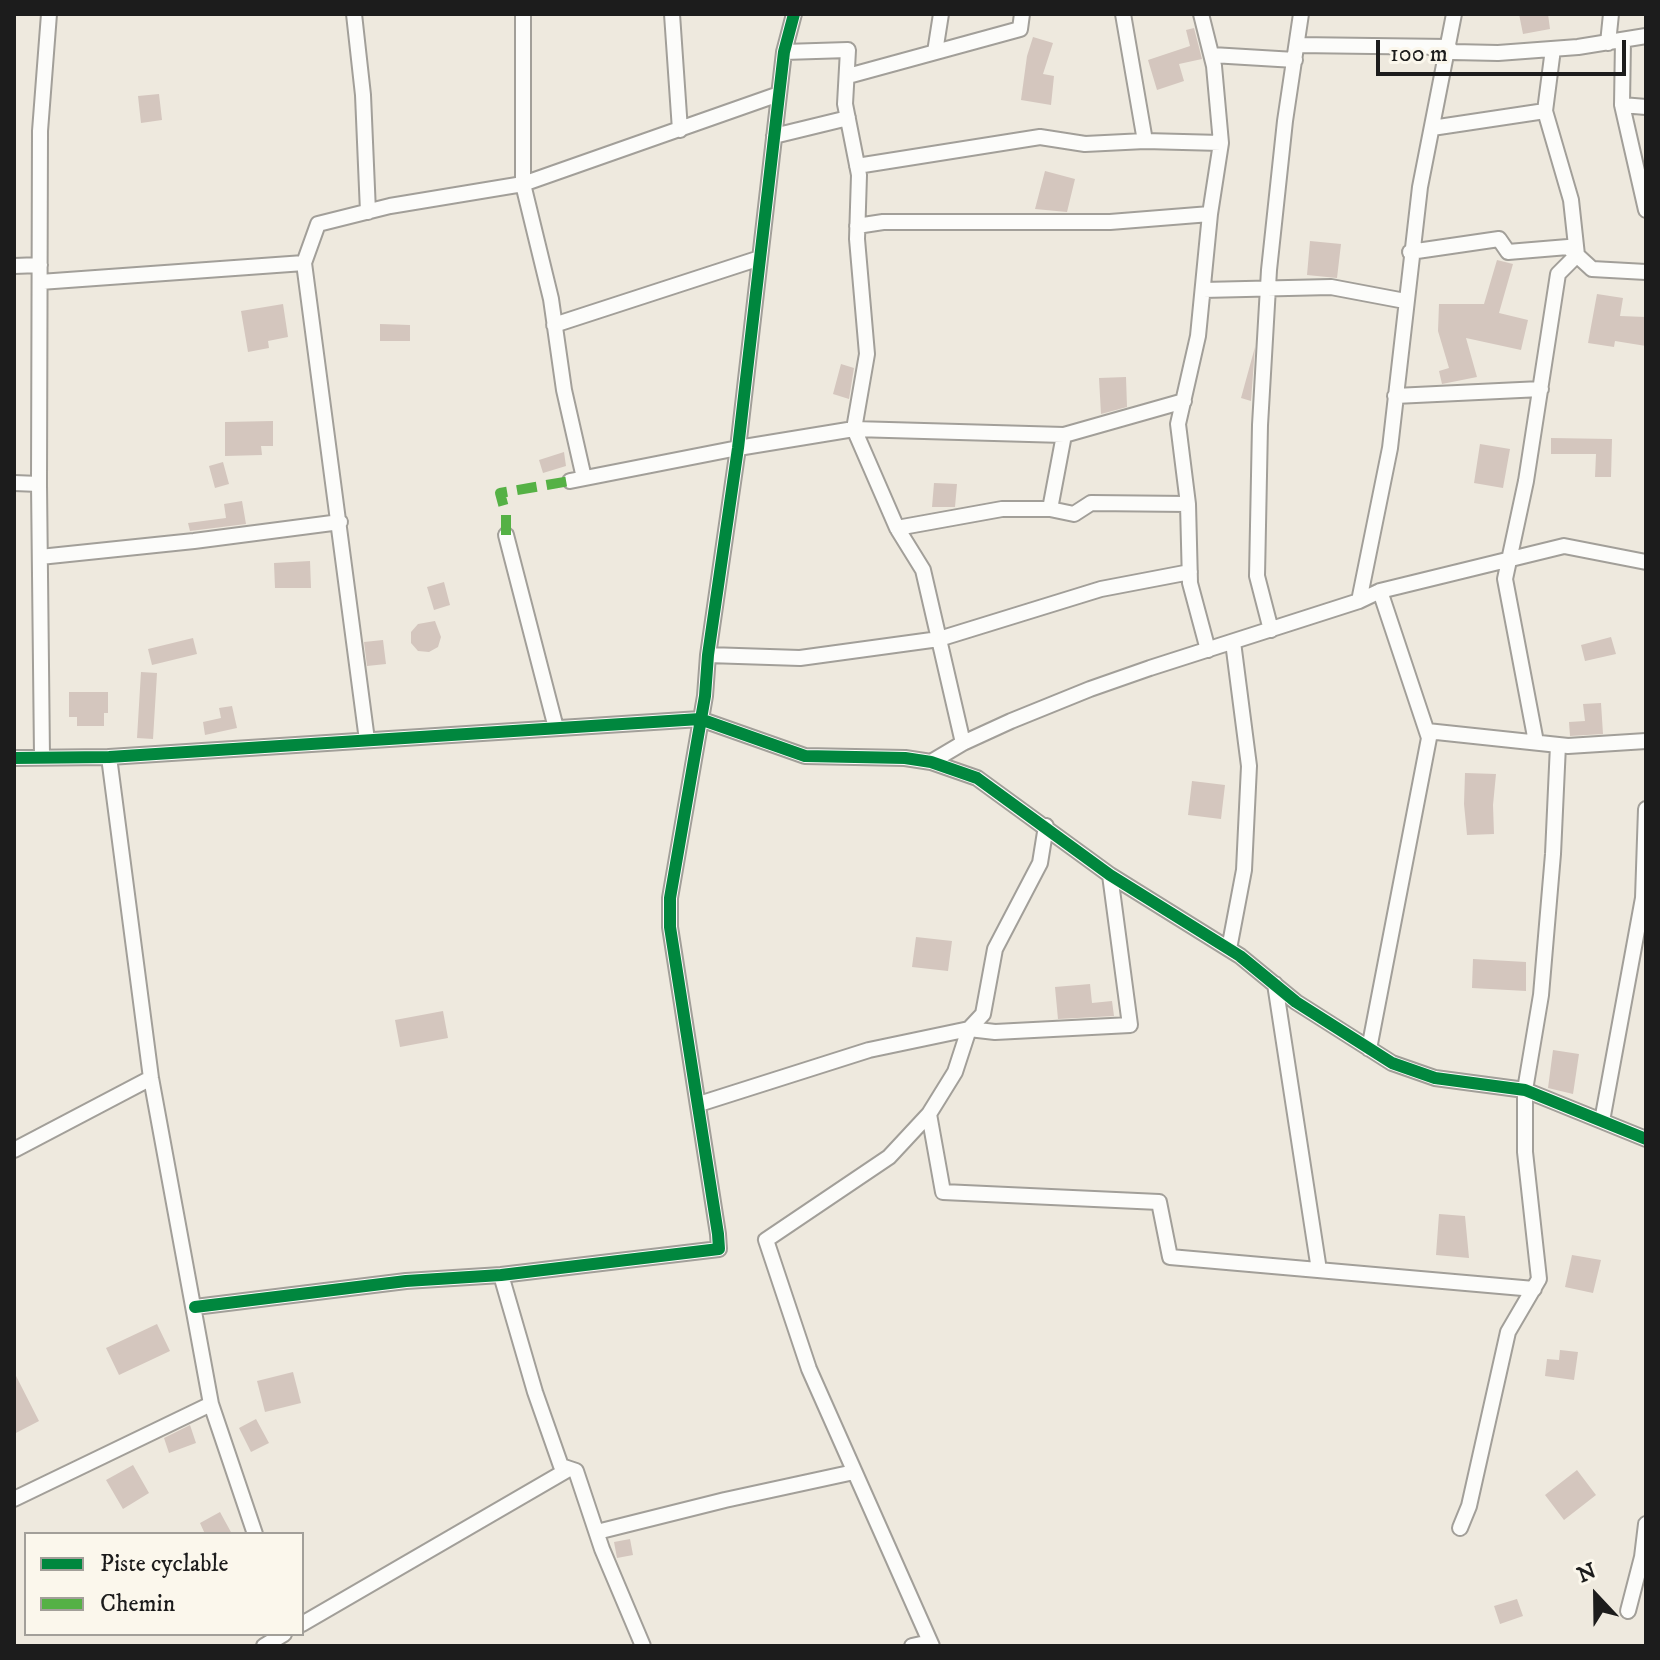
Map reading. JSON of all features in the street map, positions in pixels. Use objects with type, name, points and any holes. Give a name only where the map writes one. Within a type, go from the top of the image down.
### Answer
[{"type":"street","points":[[42,756],[40,131],[49,14]]},
{"type":"street","points":[[354,14],[363,95],[368,212]]},
{"type":"street","points":[[523,14],[523,184],[554,325],[577,480],[854,429],[1064,435],[1184,401]]},
{"type":"street","points":[[672,14],[680,130]]},
{"type":"street","points":[[195,1307],[406,1281],[501,1275],[719,1249],[670,927],[670,898],[700,719],[738,448],[784,52],[794,14]]},
{"type":"street","points":[[935,52],[941,14]]},
{"type":"street","points":[[848,76],[1020,29],[1022,14]]},
{"type":"street","points":[[1123,14],[1145,141]]},
{"type":"street","points":[[1201,14],[1212,55],[1221,143],[1210,214],[1198,336],[1178,424],[1188,504],[1190,583],[1208,650]]},
{"type":"street","points":[[1271,630],[1257,576],[1260,425],[1268,288],[1285,121],[1301,14]]},
{"type":"street","points":[[1359,601],[1390,448],[1410,252],[1454,14]]},
{"type":"street","points":[[1611,14],[1622,105],[1646,210]]},
{"type":"street","points":[[1297,45],[1448,47],[1453,52],[1483,53],[1553,49],[1646,36]]},
{"type":"street","points":[[1553,49],[1545,111],[1571,200],[1577,255]]},
{"type":"street","points":[[784,52],[848,50],[845,104],[857,166],[857,226],[867,354],[854,429],[897,528],[923,570],[963,743]]},
{"type":"street","points":[[1212,55],[1295,60]]},
{"type":"street","points":[[367,740],[304,263],[318,224],[523,184],[779,94]]},
{"type":"street","points":[[1622,105],[1646,107]]},
{"type":"street","points":[[1432,128],[1545,111]]},
{"type":"street","points":[[774,136],[848,118]]},
{"type":"street","points":[[857,166],[1040,137],[1085,144],[1145,141],[1221,143]]},
{"type":"street","points":[[857,226],[883,222],[1110,222],[1210,214]]},
{"type":"street","points":[[1410,252],[1499,239],[1508,252],[1568,247],[1592,269],[1646,272]]},
{"type":"street","points":[[1536,742],[1505,579],[1541,389],[1558,274],[1577,255]]},
{"type":"street","points":[[554,325],[760,258]]},
{"type":"street","points":[[40,282],[304,263]]},
{"type":"street","points":[[14,266],[40,265]]},
{"type":"street","points":[[1203,290],[1331,287],[1405,301]]},
{"type":"street","points":[[1395,396],[1541,389]]},
{"type":"street","points":[[1050,509],[1064,435]]},
{"type":"street","points":[[14,483],[39,484]]},
{"type":"street","points":[[897,528],[1002,509],[1050,509],[1074,514],[1091,503],[1188,504]]},
{"type":"street","points":[[40,557],[340,522]]},
{"type":"street","points":[[506,535],[556,728]]},
{"type":"street","points":[[931,762],[963,743],[1090,689],[1359,601],[1380,591],[1564,546],[1646,562]]},
{"type":"street","points":[[708,655],[800,658],[939,639],[1101,589],[1190,572]]},
{"type":"street","points":[[1369,1049],[1429,738],[1380,591]]},
{"type":"street","points":[[1229,949],[1244,870],[1249,766],[1233,642]]},
{"type":"street","points":[[14,758],[109,757],[700,719],[805,756],[905,758],[931,762],[977,778],[1110,875],[1229,949],[1296,1002],[1392,1063],[1435,1078],[1525,1090],[1646,1139]]},
{"type":"street","points":[[1427,731],[1558,745],[1646,741]]},
{"type":"street","points":[[1460,1528],[1469,1506],[1508,1332],[1539,1279],[1525,1152],[1525,1090],[1541,995],[1553,854],[1558,745]]},
{"type":"street","points":[[109,757],[151,1078],[211,1404],[254,1532]]},
{"type":"street","points":[[1602,1121],[1643,917],[1646,809]]},
{"type":"street","points":[[912,1646],[931,1644],[809,1369],[766,1240],[889,1157],[929,1114],[955,1072],[969,1029],[983,1014],[995,949],[1040,863],[1046,826]]},
{"type":"street","points":[[699,1104],[869,1050],[969,1029],[995,1032],[1130,1025],[1110,875]]},
{"type":"street","points":[[1275,984],[1319,1270]]},
{"type":"street","points":[[14,1150],[151,1078]]},
{"type":"street","points":[[929,1114],[943,1192],[1159,1202],[1170,1257],[1534,1289]]},
{"type":"street","points":[[501,1275],[535,1392],[561,1466],[576,1471],[643,1646]]},
{"type":"street","points":[[14,1499],[211,1404]]},
{"type":"street","points":[[304,1623],[569,1469]]},
{"type":"street","points":[[597,1532],[854,1472]]},
{"type":"street","points":[[1628,1611],[1642,1557],[1646,1524]]},
{"type":"building","points":[[1519,14],[1548,14],[1550,29],[1523,34]]},
{"type":"building","points":[[1194,28],[1202,59],[1179,64],[1184,81],[1157,90],[1148,60],[1190,46],[1186,30]]},
{"type":"building","points":[[1033,37],[1053,43],[1043,74],[1054,76],[1051,105],[1021,100]]},
{"type":"building","points":[[159,94],[162,120],[141,123],[138,96]]},
{"type":"building","points":[[1045,171],[1075,179],[1067,212],[1035,209]]},
{"type":"building","points":[[1310,241],[1341,244],[1337,278],[1307,275]]},
{"type":"building","points":[[1497,260],[1513,264],[1499,313],[1528,320],[1521,350],[1466,338],[1477,377],[1442,384],[1439,371],[1449,368],[1438,331],[1439,304],[1484,304]]},
{"type":"building","points":[[1597,294],[1623,298],[1620,316],[1646,317],[1646,346],[1615,341],[1614,347],[1588,343]]},
{"type":"building","points":[[283,304],[288,337],[268,341],[269,348],[248,352],[241,311]]},
{"type":"building","points":[[380,324],[410,325],[410,341],[380,341]]},
{"type":"building","points":[[1255,347],[1251,401],[1241,398]]},
{"type":"building","points":[[841,364],[854,368],[849,399],[833,394]]},
{"type":"building","points":[[1126,377],[1127,407],[1101,414],[1099,378]]},
{"type":"building","points":[[273,421],[273,446],[261,446],[262,455],[225,456],[225,422]]},
{"type":"building","points":[[1551,438],[1612,439],[1611,477],[1595,477],[1596,454],[1551,454]]},
{"type":"building","points":[[1480,444],[1510,449],[1503,488],[1474,483]]},
{"type":"building","points":[[564,452],[566,466],[543,473],[539,460]]},
{"type":"building","points":[[223,462],[229,484],[215,488],[209,466]]},
{"type":"building","points":[[934,483],[957,484],[955,507],[932,507]]},
{"type":"building","points":[[242,501],[246,524],[190,531],[188,523],[226,518],[224,504]]},
{"type":"building","points":[[310,561],[311,588],[275,588],[274,563]]},
{"type":"building","points":[[444,582],[450,605],[434,610],[427,587]]},
{"type":"building","points":[[435,621],[441,637],[438,647],[429,652],[418,651],[411,643],[411,632],[418,624]]},
{"type":"building","points":[[1611,637],[1616,654],[1585,661],[1581,645]]},
{"type":"building","points":[[193,638],[197,654],[152,665],[148,649]]},
{"type":"building","points":[[383,640],[386,664],[367,666],[364,642]]},
{"type":"building","points":[[141,672],[157,673],[153,739],[137,738]]},
{"type":"building","points":[[69,692],[108,692],[108,713],[104,713],[104,726],[77,726],[77,717],[69,717]]},
{"type":"building","points":[[1601,703],[1603,734],[1570,736],[1569,722],[1585,721],[1583,704]]},
{"type":"building","points":[[232,706],[237,728],[205,735],[203,722],[221,718],[219,708]]},
{"type":"building","points":[[1465,773],[1496,774],[1494,834],[1467,835]]},
{"type":"building","points":[[1192,781],[1225,785],[1221,819],[1188,815]]},
{"type":"building","points":[[916,937],[952,941],[948,971],[912,967]]},
{"type":"building","points":[[1473,959],[1526,962],[1526,991],[1472,988]]},
{"type":"building","points":[[1090,984],[1092,1003],[1112,1001],[1114,1016],[1058,1019],[1055,987]]},
{"type":"building","points":[[443,1011],[448,1038],[400,1047],[395,1020]]},
{"type":"building","points":[[1553,1050],[1579,1054],[1573,1094],[1548,1088]]},
{"type":"building","points":[[1439,1214],[1465,1216],[1469,1258],[1436,1255]]},
{"type":"building","points":[[1572,1255],[1601,1260],[1593,1293],[1565,1287]]},
{"type":"building","points":[[157,1324],[170,1351],[119,1375],[106,1348]]},
{"type":"building","points":[[1560,1350],[1578,1352],[1574,1380],[1545,1376],[1547,1359],[1559,1360]]},
{"type":"building","points":[[14,1372],[39,1421],[14,1434]]},
{"type":"building","points":[[293,1372],[301,1403],[265,1412],[257,1381]]},
{"type":"building","points":[[256,1419],[269,1443],[251,1452],[239,1428]]},
{"type":"building","points":[[190,1425],[196,1443],[169,1453],[164,1438]]},
{"type":"building","points":[[133,1465],[149,1493],[123,1509],[106,1480]]},
{"type":"building","points":[[1577,1470],[1596,1495],[1564,1520],[1545,1495]]},
{"type":"building","points":[[220,1512],[231,1532],[204,1532],[200,1523]]},
{"type":"building","points":[[630,1539],[633,1555],[617,1558],[614,1542]]},
{"type":"building","points":[[1517,1599],[1523,1616],[1500,1624],[1494,1606]]},
{"type":"marked path","points":[[506,535],[506,515],[500,493],[570,481]]},
{"type":"cycle path","points":[[195,1307],[406,1281],[501,1275],[719,1249],[670,927],[670,898],[705,696],[708,655],[738,448],[784,52],[794,14]]},
{"type":"cycle path","points":[[14,758],[109,757],[700,719],[805,756],[905,758],[931,762],[977,778],[1110,875],[1240,956],[1296,1002],[1392,1063],[1435,1078],[1525,1090],[1646,1139]]}]
